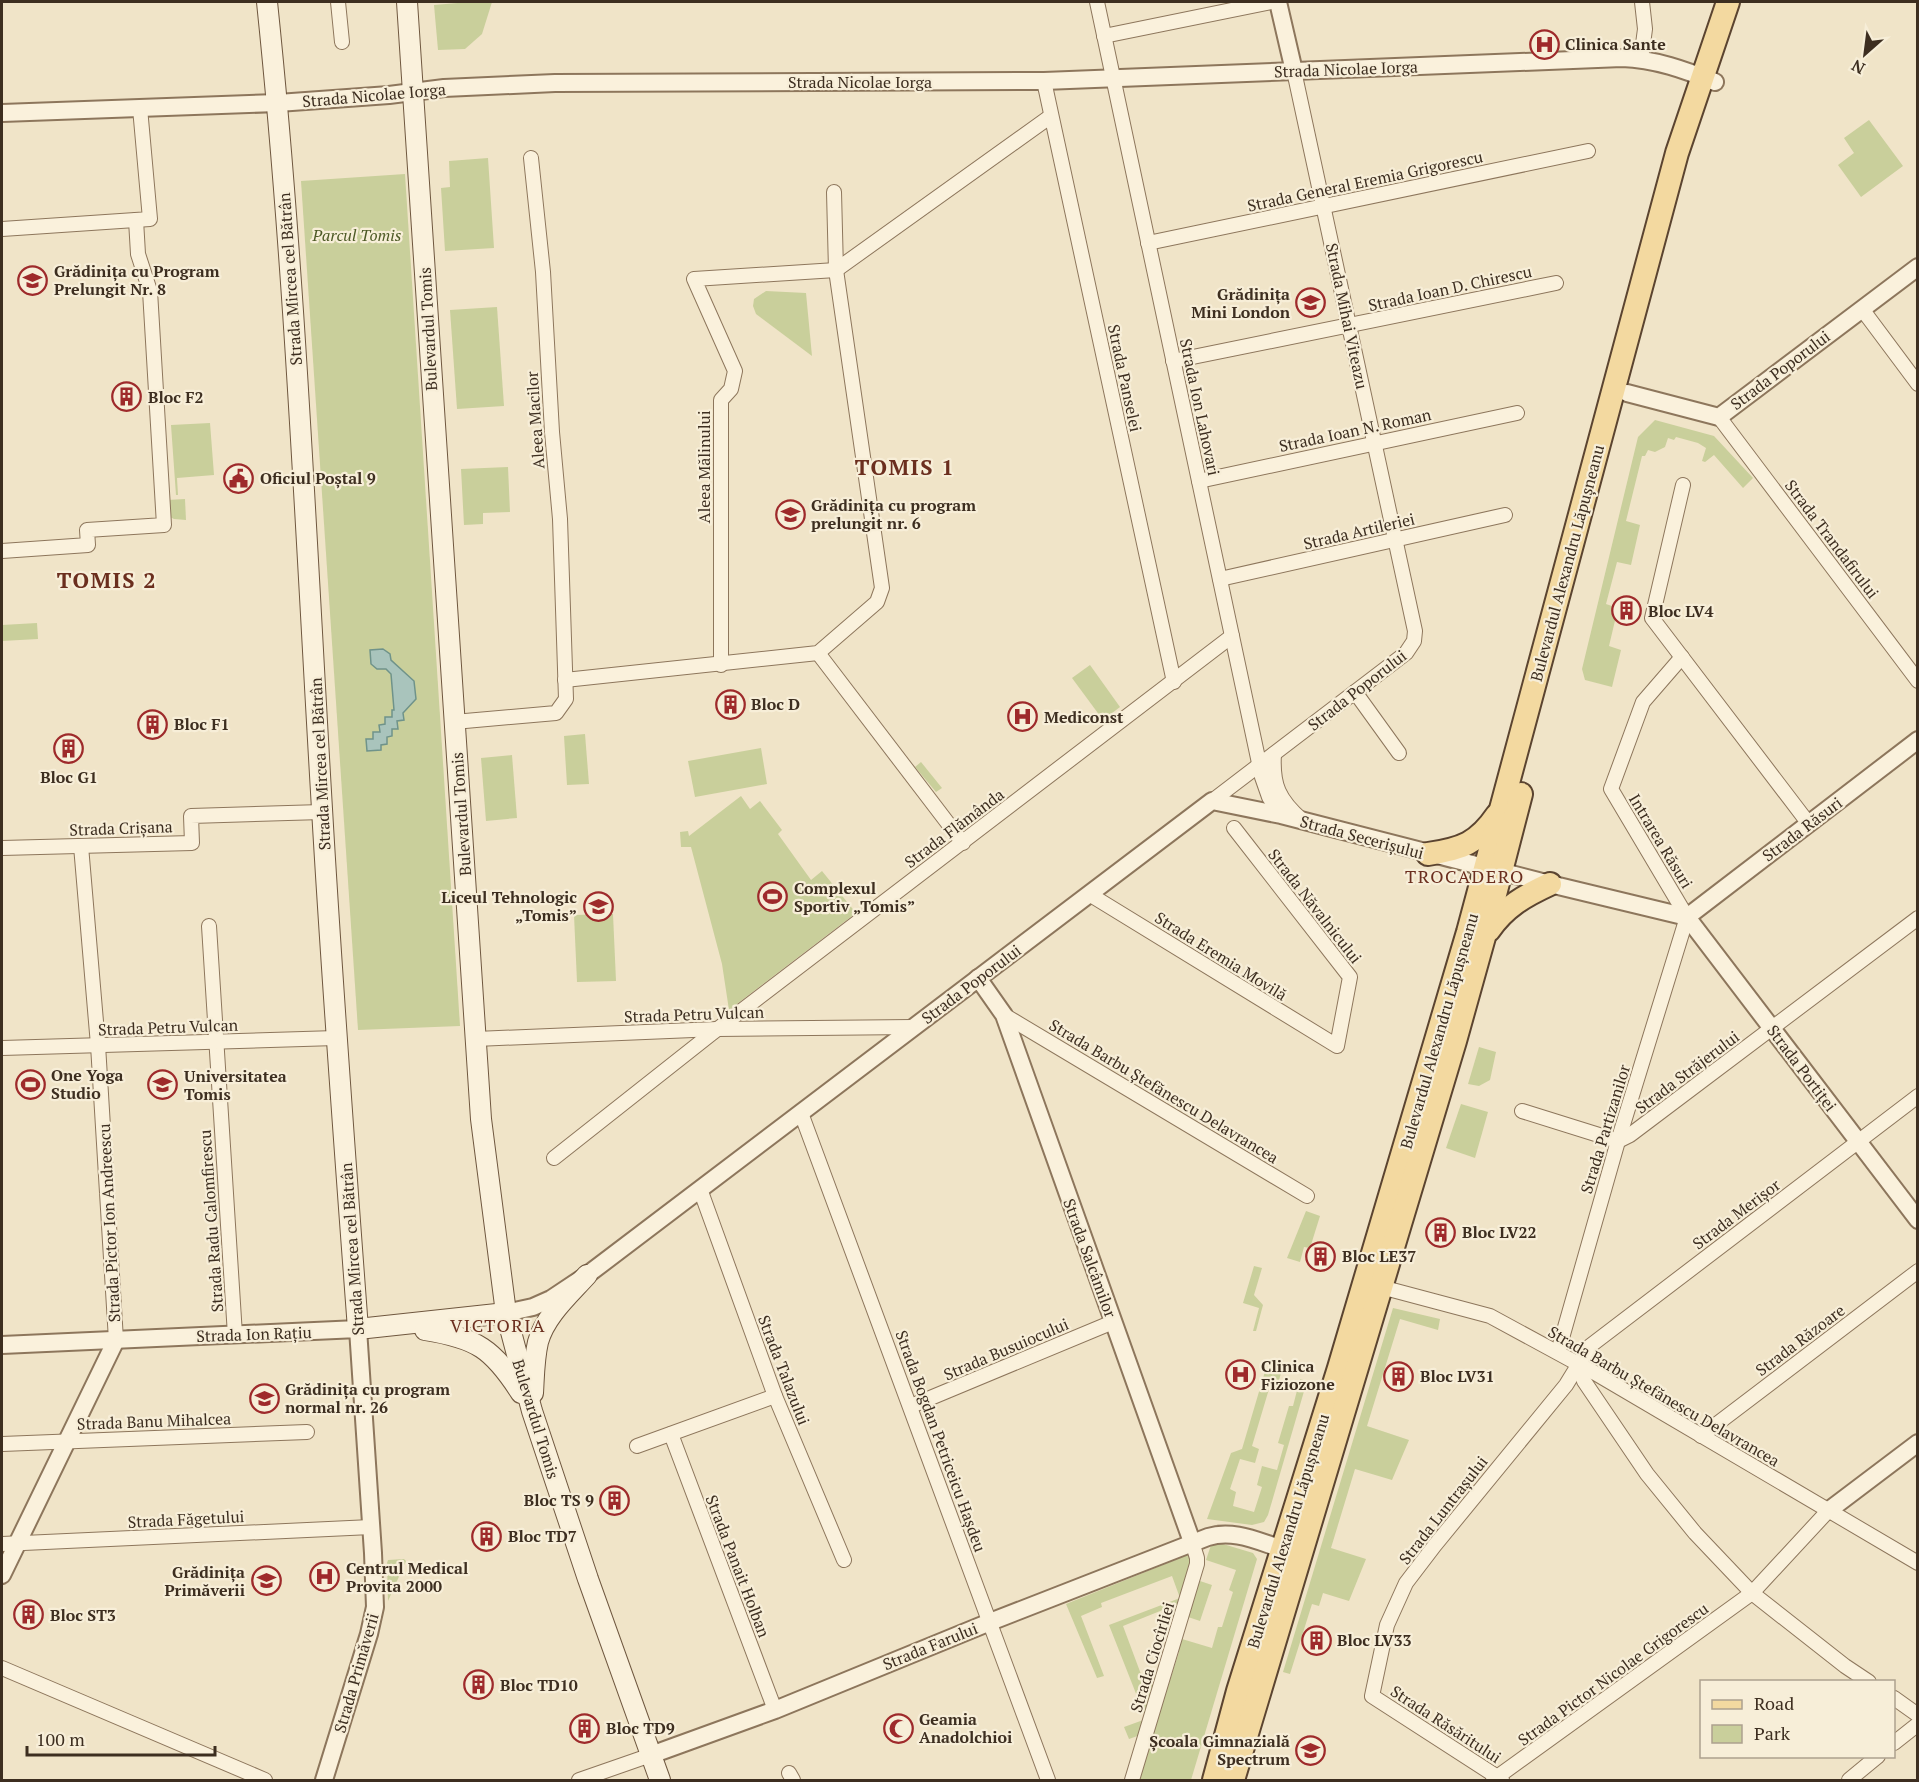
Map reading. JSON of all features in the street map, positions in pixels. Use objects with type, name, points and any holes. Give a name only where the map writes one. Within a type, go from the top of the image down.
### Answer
[{"type":"main road","name":"Strada Mircea cel Bătrân","points":[[267,2],[278,104],[296,363],[336,1038],[358,1329]]},
{"type":"main road","name":"Bulevardul Tomis","points":[[407,2],[481,1119],[507,1313],[532,1411],[588,1579],[660,1780]]},
{"type":"main road","name":"Bulevardul Alexandru Lăpușneanu","points":[[1214,1780],[1238,1691],[1425,1080],[1493,870],[1558,650],[1692,148],[1728,2]]},
{"type":"main road","name":"Bulevardul Alexandru Lăpușneanu","points":[[1233,1780],[1484,937],[1502,808],[1677,153],[1744,2]]},
{"type":"main road","points":[[1428,854],[1451,850],[1473,842],[1486,830],[1502,808]]},
{"type":"main road","points":[[1484,937],[1502,912],[1550,884]]},
{"type":"main road","points":[[532,1411],[536,1357],[543,1330],[556,1309],[587,1275]]},
{"type":"main road","name":"Strada Ion Rațiu","points":[[358,1329],[507,1313]]},
{"type":"main road","points":[[402,1326],[465,1338],[481,1346],[506,1369],[532,1411]]},
{"type":"street","points":[[338,2],[342,42]]},
{"type":"street","name":"Strada Ion Lahovari","points":[[1097,2],[1259,764],[1269,797],[1281,815]]},
{"type":"street","points":[[1104,36],[1271,2]]},
{"type":"street","name":"Strada Mihai Viteazu","points":[[1278,2],[1415,631]]},
{"type":"street","points":[[1641,59],[1645,29],[1642,2]]},
{"type":"street","name":"Strada Nicolae Iorga","points":[[2,113],[278,104],[414,93],[475,85],[1044,81],[1641,59],[1709,79]]},
{"type":"street","name":"Strada Panselei","points":[[1044,81],[1174,682]]},
{"type":"street","points":[[2,551],[88,545],[87,530],[164,525],[150,291],[138,254],[143,219],[140,108]]},
{"type":"street","points":[[836,270],[1051,117]]},
{"type":"street","name":"Strada General Eremia Grigorescu","points":[[1148,243],[1588,151]]},
{"type":"street","name":"Aleea Macilor","points":[[531,158],[543,272],[552,432],[560,519],[565,680]]},
{"type":"street","points":[[454,722],[556,713],[566,699],[565,680],[818,653],[877,602],[882,588],[836,270],[834,192]]},
{"type":"street","points":[[2,229],[143,219]]},
{"type":"street","name":"Strada Poporului","points":[[1627,393],[1719,417],[1917,267]]},
{"type":"street","name":"Aleea Mălinului","points":[[721,665],[721,400],[731,389],[735,371],[694,279],[836,270]]},
{"type":"street","name":"Strada Ioan D. Chirescu","points":[[1173,361],[1556,283]]},
{"type":"street","points":[[1862,309],[1917,384]]},
{"type":"street","name":"Strada Ioan N. Roman","points":[[1199,481],[1517,413]]},
{"type":"street","name":"Strada Trandafirului","points":[[1719,417],[1917,681]]},
{"type":"street","points":[[1683,485],[1652,618],[1809,824]]},
{"type":"street","name":"Strada Artileriei","points":[[1220,579],[1505,515]]},
{"type":"street","name":"Strada Poporului","points":[[507,1313],[533,1307],[551,1299],[587,1275],[1406,653],[1414,641],[1415,631]]},
{"type":"street","name":"Strada Flămânda","points":[[554,1158],[717,1029],[1232,636]]},
{"type":"street","points":[[818,653],[963,843]]},
{"type":"street","name":"Intrarea Răsuri","points":[[1682,657],[1642,702],[1611,789],[1687,917]]},
{"type":"street","points":[[1355,692],[1399,753]]},
{"type":"street","name":"Strada Răsuri","points":[[1687,917],[1917,740]]},
{"type":"street","points":[[1274,754],[1275,783],[1289,808],[1304,821]]},
{"type":"street","name":"Strada Secerișului","points":[[1212,801],[1281,815],[1428,854],[1687,917]]},
{"type":"street","name":"Strada Crișana","points":[[2,848],[192,843],[191,816],[322,812]]},
{"type":"street","name":"Strada Năvalnicului","points":[[1234,828],[1350,977],[1336,1046]]},
{"type":"street","name":"Strada Pictor Ion Andreescu","points":[[2,1575],[9,1544],[67,1441],[116,1340],[98,1045],[81,846]]},
{"type":"street","name":"Strada Eremia Movilă","points":[[1089,894],[1336,1046]]},
{"type":"street","name":"Strada Portiței","points":[[1687,917],[1917,1220]]},
{"type":"street","name":"Strada Partizanilor","points":[[1558,1352],[1618,1141],[1687,917]]},
{"type":"street","name":"Strada Străjerului","points":[[1618,1141],[1630,1135],[1917,918]]},
{"type":"street","name":"Strada Radu Calomfirescu","points":[[209,926],[235,1335]]},
{"type":"street","name":"Strada Salcâmilor","points":[[978,978],[1004,1015],[1192,1542]]},
{"type":"street","name":"Strada Barbu Ștefănescu Delavrancea","points":[[1004,1015],[1308,1196]]},
{"type":"street","name":"Strada Petru Vulcan","points":[[476,1039],[717,1029],[913,1027]]},
{"type":"street","name":"Strada Petru Vulcan","points":[[2,1048],[336,1038]]},
{"type":"street","name":"Strada Merișor","points":[[1578,1363],[1590,1346],[1917,1096]]},
{"type":"street","points":[[1522,1111],[1618,1141]]},
{"type":"street","name":"Strada Bogdan Petriceicu Hașdeu","points":[[801,1113],[1048,1780]]},
{"type":"street","name":"Strada Talazului","points":[[700,1189],[775,1396],[843,1560]]},
{"type":"street","name":"Strada Răzoare","points":[[1701,1436],[1917,1271]]},
{"type":"street","name":"Strada Barbu Ștefănescu Delavrancea","points":[[1381,1287],[1490,1316],[1578,1363],[1917,1563]]},
{"type":"street","name":"Strada Busuiocului","points":[[911,1406],[1113,1322]]},
{"type":"street","name":"Strada Ion Rațiu","points":[[2,1345],[358,1329]]},
{"type":"street","name":"Strada Mircea cel Bătrân","points":[[358,1329],[371,1527]]},
{"type":"street","points":[[1578,1363],[1584,1381],[1647,1474],[1695,1533],[1752,1593],[1866,1680]]},
{"type":"street","name":"Strada Luntrașului","points":[[1372,1695],[1387,1626],[1406,1583],[1566,1384],[1578,1363]]},
{"type":"street","points":[[637,1446],[775,1396]]},
{"type":"street","name":"Strada Banu Mihalcea","points":[[2,1444],[307,1432]]},
{"type":"street","name":"Strada Panait Holban","points":[[671,1434],[775,1710]]},
{"type":"street","points":[[1828,1510],[1917,1443]]},
{"type":"street","name":"Strada Pictor Nicolae Grigorescu","points":[[1498,1779],[1752,1593],[1828,1510]]},
{"type":"street","name":"Strada Făgetului","points":[[9,1544],[371,1527]]},
{"type":"street","name":"Strada Primăverii","points":[[325,1780],[375,1607],[376,1590],[371,1527]]},
{"type":"street","name":"Strada Farului","points":[[579,1780],[775,1710],[1192,1542],[1226,1534],[1283,1549]]},
{"type":"street","name":"Strada Ciocîrliei","points":[[1132,1780],[1197,1564],[1192,1542]]},
{"type":"street","points":[[2,1668],[265,1780]]},
{"type":"street","name":"Strada Răsăritului","points":[[1372,1695],[1498,1779]]},
{"type":"street","points":[[1895,1699],[1917,1714]]},
{"type":"street","points":[[1895,1741],[1917,1724]]},
{"type":"street","points":[[1849,1780],[1876,1758]]},
{"type":"green space","points":[[492,2],[482,34],[465,49],[438,50],[434,5]]},
{"type":"green space","points":[[1869,120],[1903,166],[1861,197],[1838,165],[1854,153],[1844,138]]},
{"type":"green space","points":[[488,158],[494,248],[445,251],[441,188],[450,187],[449,161]]},
{"type":"green space","name":"Parcul Tomis","points":[[405,174],[460,1026],[358,1030],[301,181]]},
{"type":"green space","points":[[766,291],[806,293],[812,356],[756,314],[753,306],[754,299]]},
{"type":"green space","points":[[497,307],[504,406],[457,409],[450,310]]},
{"type":"green space","points":[[1655,420],[1714,436],[1753,478],[1743,488],[1714,455],[1705,462],[1702,461],[1706,448],[1698,443],[1676,437],[1674,440],[1668,438],[1665,447],[1655,452],[1648,450],[1645,456],[1642,456],[1626,521],[1640,525],[1631,565],[1617,562],[1606,604],[1618,608],[1609,646],[1621,650],[1612,687],[1585,680],[1582,669],[1638,437]]},
{"type":"green space","points":[[210,423],[214,475],[177,478],[178,495],[176,495],[171,425]]},
{"type":"green space","points":[[508,467],[510,512],[483,513],[483,524],[464,525],[461,469]]},
{"type":"green space","points":[[185,499],[186,520],[170,517],[167,500]]},
{"type":"green space","points":[[37,623],[38,639],[2,641],[2,625]]},
{"type":"green space","points":[[1090,665],[1120,707],[1103,720],[1072,678]]},
{"type":"green space","points":[[585,734],[589,784],[567,785],[564,736]]},
{"type":"green space","points":[[761,748],[767,784],[695,797],[688,761]]},
{"type":"green space","points":[[512,755],[517,818],[486,821],[481,758]]},
{"type":"green space","points":[[921,762],[942,788],[936,792],[915,767]]},
{"type":"green space","name":"Complexul Sportiv „Tomis”","points":[[741,796],[750,809],[760,801],[782,830],[778,834],[811,880],[822,871],[856,913],[729,1010],[722,964],[691,847],[681,847],[680,832],[688,831],[689,836]]},
{"type":"green space","points":[[613,914],[616,981],[577,982],[574,915]]},
{"type":"green space","points":[[1479,1047],[1496,1052],[1490,1080],[1479,1086],[1468,1084]]},
{"type":"green space","points":[[1461,1104],[1488,1112],[1475,1158],[1446,1148]]},
{"type":"green space","points":[[1306,1211],[1320,1216],[1310,1248],[1304,1247],[1300,1262],[1287,1258]]},
{"type":"green space","points":[[1254,1266],[1262,1268],[1254,1295],[1263,1305],[1256,1331],[1253,1331],[1259,1308],[1243,1303]]},
{"type":"green space","points":[[1393,1308],[1440,1319],[1438,1330],[1400,1319],[1367,1426],[1409,1440],[1392,1480],[1355,1469],[1331,1548],[1366,1559],[1349,1601],[1323,1593],[1319,1606],[1312,1604],[1290,1674],[1283,1672]]},
{"type":"green space","points":[[1266,1368],[1281,1373],[1276,1391],[1269,1389],[1252,1446],[1259,1449],[1255,1463],[1240,1459],[1230,1489],[1236,1492],[1233,1506],[1254,1512],[1262,1487],[1257,1485],[1262,1466],[1277,1470],[1284,1445],[1278,1443],[1289,1406],[1293,1406],[1300,1379],[1307,1381],[1268,1515],[1264,1522],[1252,1525],[1207,1519],[1231,1453],[1242,1449]]},
{"type":"green space","points":[[1223,1544],[1253,1553],[1257,1559],[1191,1780],[1138,1780],[1179,1652],[1175,1651],[1197,1580],[1212,1585],[1200,1621],[1188,1617],[1182,1639],[1212,1648],[1218,1627],[1222,1627],[1233,1592],[1229,1590],[1236,1570],[1206,1560],[1211,1545]]},
{"type":"green space","points":[[1190,1554],[1193,1564],[1178,1615],[1173,1616],[1170,1607],[1123,1626],[1145,1685],[1154,1683],[1155,1685],[1143,1734],[1129,1739],[1124,1727],[1146,1719],[1109,1625],[1180,1598],[1172,1576],[1101,1603],[1102,1607],[1081,1616],[1104,1676],[1097,1678],[1066,1604]]},
{"type":"green space","points":[[404,1559],[406,1561],[388,1601],[388,1560]]},
{"type":"water","points":[[383,649],[390,654],[391,660],[414,681],[416,699],[403,713],[404,720],[397,721],[398,729],[392,729],[392,736],[387,737],[387,744],[381,745],[381,750],[367,751],[366,739],[373,739],[373,732],[380,732],[379,725],[385,724],[385,717],[392,717],[392,710],[394,710],[391,674],[386,669],[377,669],[371,664],[370,650]]},
{"type":"place","name":"Clinica Sante","points":[[1544,44]]},
{"type":"place","name":"Grădinița cu Program Prelungit Nr. 8","points":[[33,280]]},
{"type":"place","name":"Grădinița Mini London","points":[[1311,303]]},
{"type":"place","name":"Bloc F2","points":[[127,397]]},
{"type":"place","name":"Oficiul Poștal 9","points":[[239,478]]},
{"type":"place","name":"Grădinița cu program prelungit nr. 6","points":[[790,514]]},
{"type":"place","name":"Bloc LV4","points":[[1627,611]]},
{"type":"place","name":"Bloc D","points":[[730,704]]},
{"type":"place","name":"Mediconst","points":[[1023,717]]},
{"type":"place","name":"Bloc F1","points":[[153,724]]},
{"type":"place","name":"Bloc G1","points":[[69,749]]},
{"type":"place","name":"Complexul Sportiv „Tomis”","points":[[773,897]]},
{"type":"place","name":"Liceul Tehnologic „Tomis”","points":[[598,906]]},
{"type":"place","name":"One Yoga Studio","points":[[30,1084]]},
{"type":"place","name":"Universitatea Tomis","points":[[163,1085]]},
{"type":"place","name":"Bloc LV22","points":[[1441,1232]]},
{"type":"place","name":"Bloc LE37","points":[[1321,1256]]},
{"type":"place","name":"Clinica Fiziozone","points":[[1240,1375]]},
{"type":"place","name":"Bloc LV31","points":[[1399,1376]]},
{"type":"place","name":"Grădinița cu program normal nr. 26","points":[[264,1398]]},
{"type":"place","name":"Bloc TS 9","points":[[615,1500]]},
{"type":"place","name":"Bloc TD7","points":[[487,1536]]},
{"type":"place","name":"Centrul Medical Provita 2000","points":[[325,1577]]},
{"type":"place","name":"Grădinița Primăverii","points":[[266,1581]]},
{"type":"place","name":"Bloc ST3","points":[[29,1615]]},
{"type":"place","name":"Bloc LV33","points":[[1316,1640]]},
{"type":"place","name":"Bloc TD10","points":[[479,1685]]},
{"type":"place","name":"Bloc TD9","points":[[585,1728]]},
{"type":"place","name":"Geamia Anadolchioi","points":[[898,1728]]},
{"type":"place","name":"Școala Gimnazială Spectrum","points":[[1311,1750]]},
{"type":"district","name":"TOMIS 1","points":[[905,467]]},
{"type":"district","name":"TOMIS 2","points":[[107,580]]},
{"type":"district","name":"TROCADERO","points":[[1465,877]]},
{"type":"district","name":"VICTORIA","points":[[498,1326]]}]
